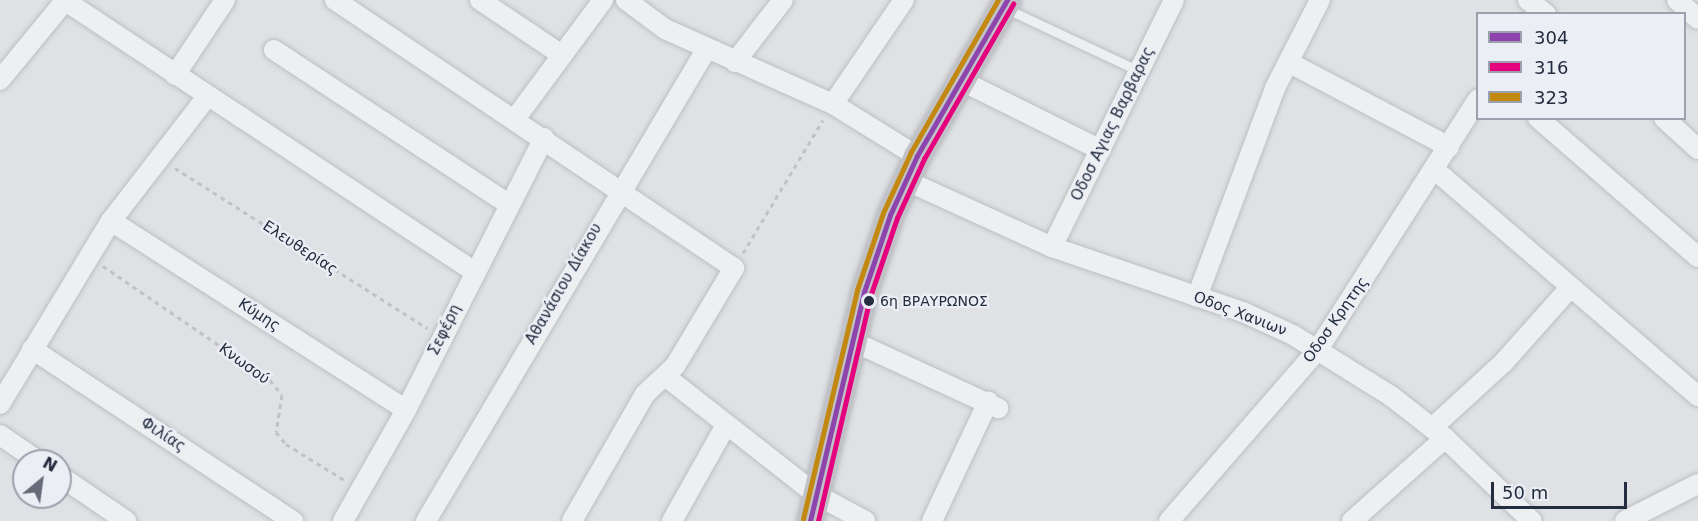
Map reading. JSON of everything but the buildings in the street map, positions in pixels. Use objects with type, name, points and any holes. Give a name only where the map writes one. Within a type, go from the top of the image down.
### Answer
[{"type":"main road","points":[[810,521],[852,341],[876,254],[905,180],[917,156],[1005,4]]},
{"type":"street","points":[[175,75],[225,0]]},
{"type":"street","points":[[335,0],[515,118],[734,268],[665,376],[645,394],[572,521]]},
{"type":"street","points":[[480,0],[559,53]]},
{"type":"street","points":[[515,118],[559,53],[603,0]]},
{"type":"street","points":[[626,0],[665,29],[706,50],[833,104],[917,156]]},
{"type":"street","points":[[735,62],[783,0]]},
{"type":"street","points":[[833,104],[904,0]]},
{"type":"street","name":"Οδοσ Αγιας Βαρβαρας","points":[[1052,248],[1174,0]]},
{"type":"street","points":[[1197,297],[1275,88],[1290,63],[1320,0]]},
{"type":"street","points":[[1677,0],[1698,18]]},
{"type":"street","points":[[0,80],[65,1],[90,5],[206,98],[474,271]]},
{"type":"street","points":[[274,50],[507,203]]},
{"type":"street","name":"Αθανάσιου Δίακου","points":[[426,521],[619,190],[706,50]]},
{"type":"street","points":[[1290,63],[1449,147]]},
{"type":"street","points":[[962,81],[1101,150]]},
{"type":"street","points":[[0,404],[111,221],[206,98]]},
{"type":"street","name":"Οδοσ Κρητης","points":[[1168,521],[1317,351],[1435,170],[1476,102]]},
{"type":"street","points":[[1540,120],[1698,257]]},
{"type":"street","points":[[1666,120],[1698,149]]},
{"type":"street","name":"Σεφέρη","points":[[343,521],[406,410],[507,203],[544,138]]},
{"type":"street","points":[[1435,170],[1569,289],[1698,396]]},
{"type":"street","name":"Οδος Χανιων","points":[[905,180],[1052,248],[1197,297],[1293,335],[1391,396],[1439,433],[1532,521]]},
{"type":"street","name":"Κύμης","points":[[111,221],[406,410]]},
{"type":"street","points":[[1352,521],[1439,433],[1569,289]]},
{"type":"street","points":[[852,341],[993,405],[932,521]]},
{"type":"street","name":"Φιλίας","points":[[32,349],[293,521]]},
{"type":"street","points":[[665,376],[817,495],[865,521]]},
{"type":"street","points":[[672,521],[726,425]]},
{"type":"street","points":[[0,435],[21,449]]},
{"type":"street","points":[[72,484],[126,521]]},
{"type":"street","points":[[1624,521],[1698,484]]},
{"type":"lane","points":[[1005,4],[1140,71]]},
{"type":"path","points":[[734,268],[833,104]]},
{"type":"path","name":"Ελευθερίας","points":[[159,158],[442,336]]},
{"type":"path","name":"Κνωσού","points":[[89,256],[270,380],[282,395],[276,432],[286,444],[361,489]]},
{"type":"transit line","name":"323","points":[[803,519],[857,290],[883,213],[911,152],[998,0]]},
{"type":"transit line","name":"304","points":[[810,521],[864,292],[890,215],[917,156],[1007,0]]},
{"type":"transit line","name":"316","points":[[818,521],[871,294],[897,218],[924,159],[1013,4]]},
{"type":"place","name":"6η ΒΡΑΥΡΩΝΟΣ","points":[[869,301]]}]
